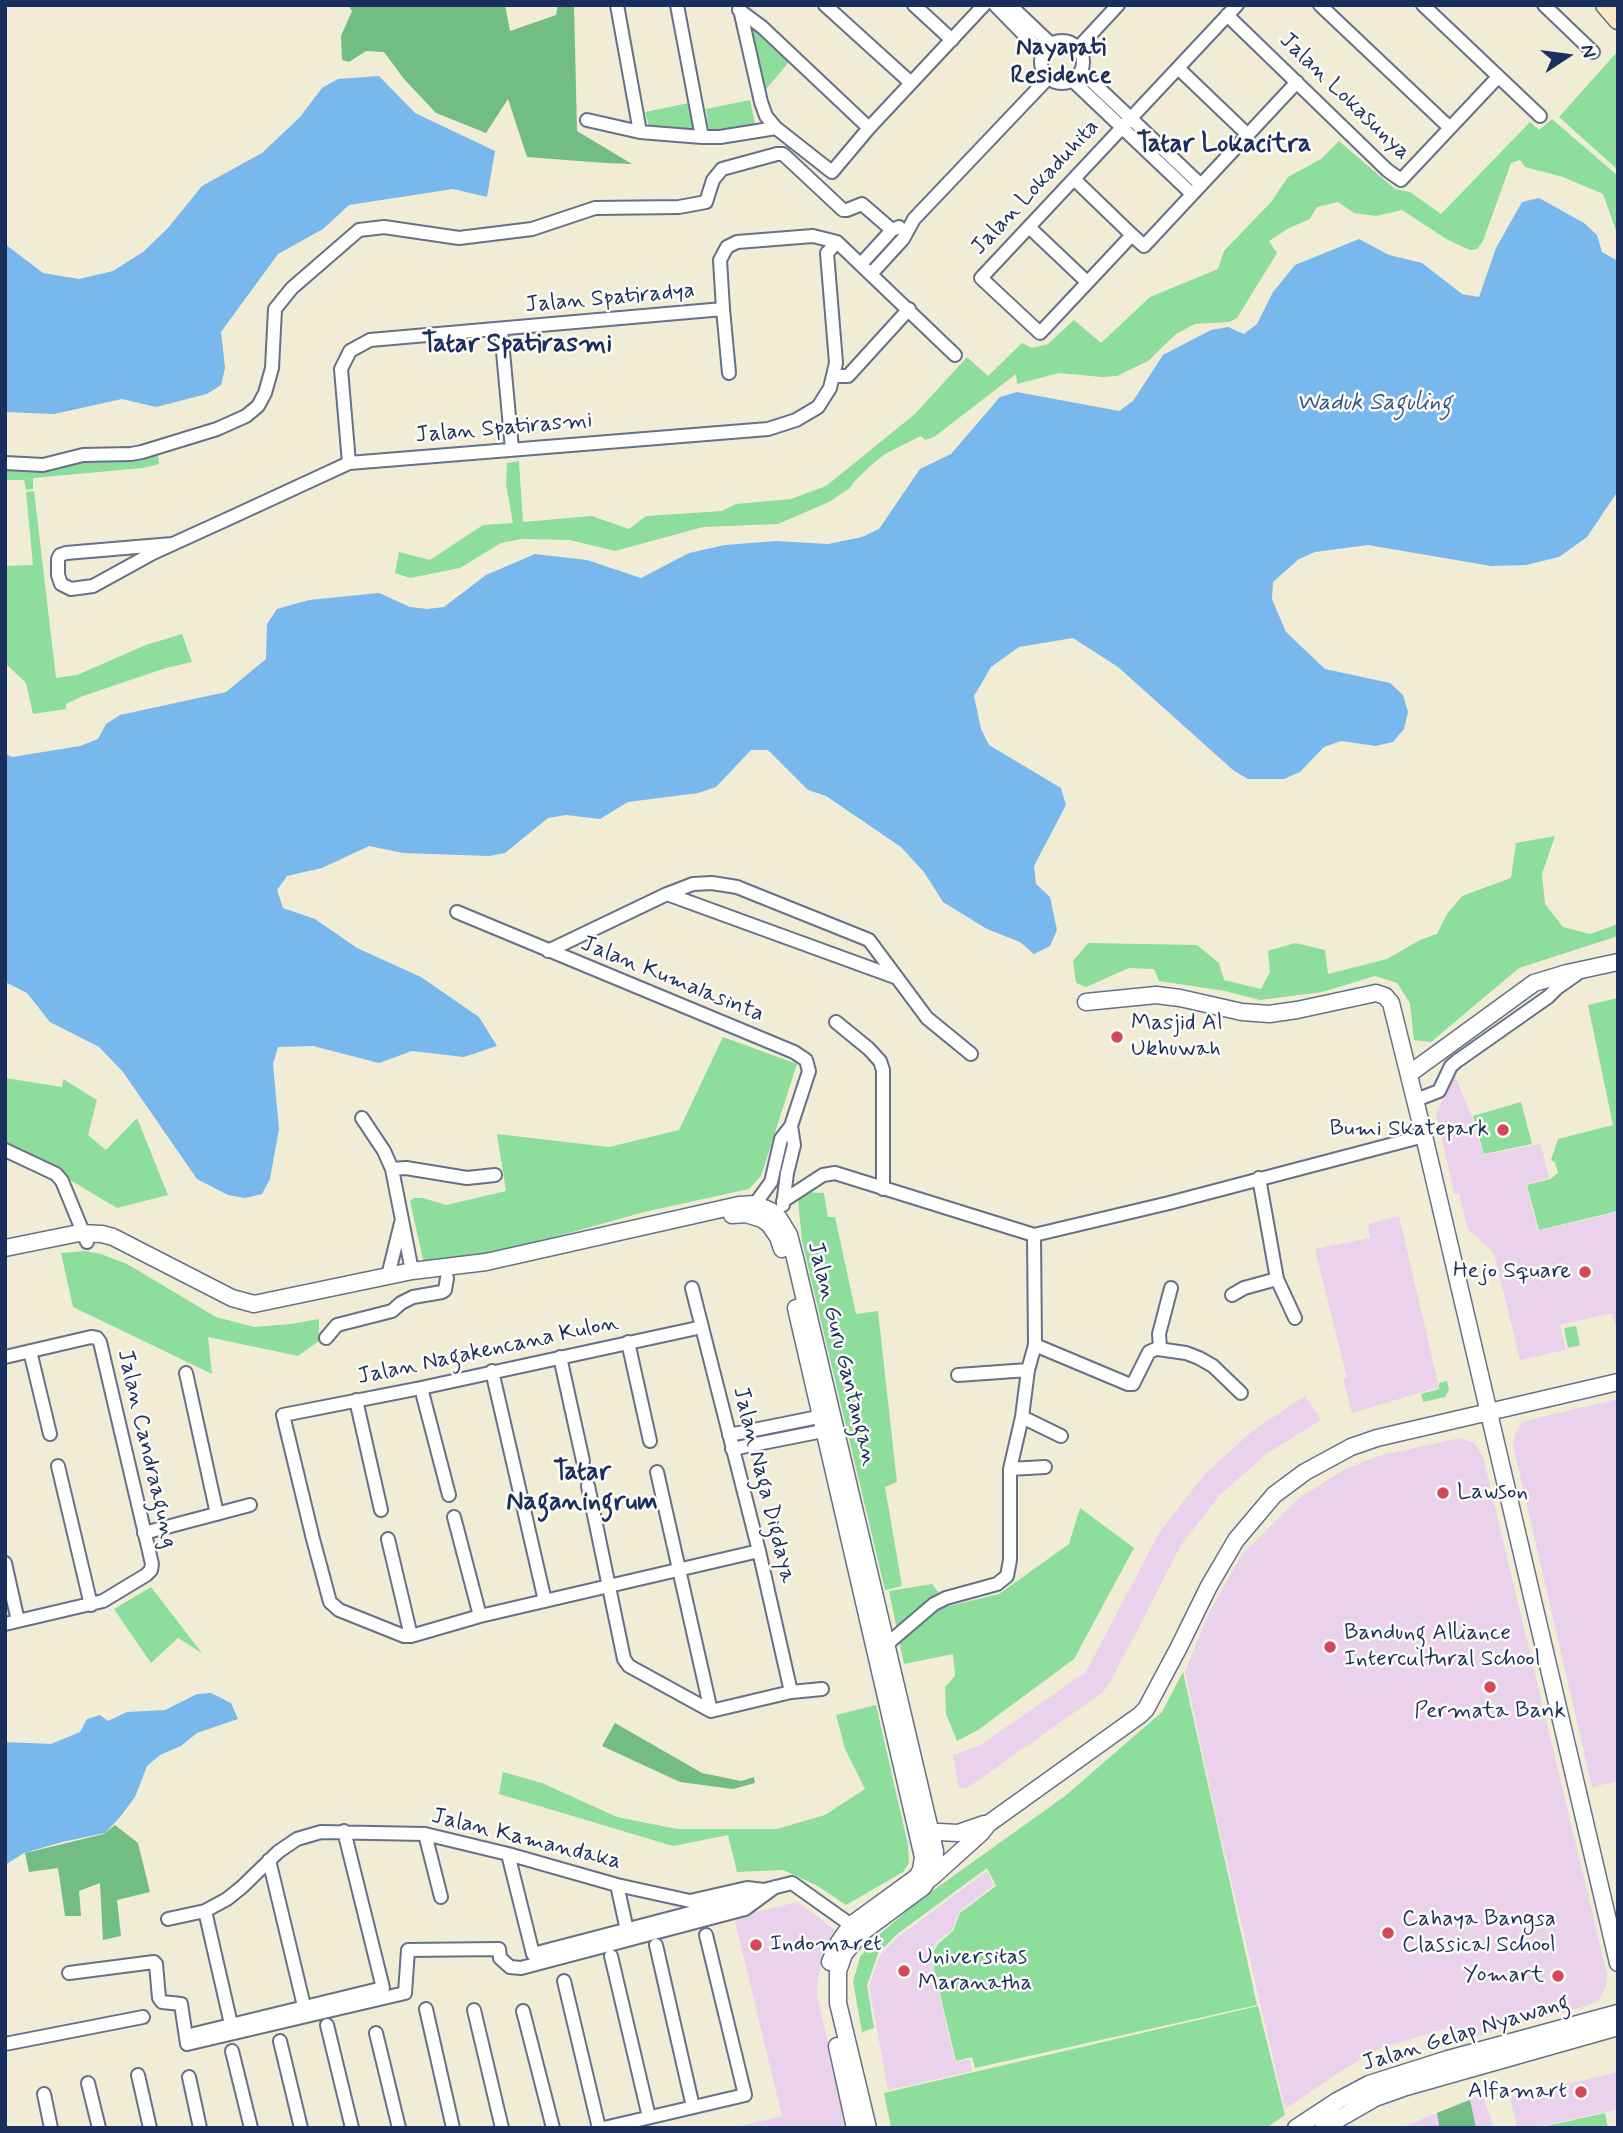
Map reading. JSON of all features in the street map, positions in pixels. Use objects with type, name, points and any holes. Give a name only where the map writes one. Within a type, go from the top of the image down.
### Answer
[{"type":"main road","points":[[1605,5],[1618,20]]},
{"type":"street","points":[[617,5],[640,132]]},
{"type":"street","points":[[677,5],[702,137]]},
{"type":"street","points":[[825,5],[911,83]]},
{"type":"street","points":[[914,5],[952,40]]},
{"type":"street","points":[[739,8],[766,116],[776,128],[832,172],[869,128],[984,5]]},
{"type":"street","points":[[995,5],[1047,49]]},
{"type":"street","points":[[1010,5],[1047,49]]},
{"type":"street","points":[[1078,48],[1118,5]]},
{"type":"street","name":"Jalan Lokaduhita","points":[[1087,282],[1040,333],[981,278],[1237,5]]},
{"type":"street","points":[[1320,5],[1450,128],[1498,77]]},
{"type":"street","points":[[1423,5],[1540,116]]},
{"type":"street","points":[[1544,5],[1593,52]]},
{"type":"street","points":[[739,8],[869,128]]},
{"type":"street","name":"Jalan Lokasunya","points":[[1227,15],[1387,170],[1401,180],[1450,128]]},
{"type":"street","points":[[1062,41],[1078,48],[1084,60],[1077,76],[1062,84],[1048,78],[1042,67],[1047,49],[1062,41]]},
{"type":"street","points":[[1178,68],[1248,135]]},
{"type":"street","points":[[1077,76],[1196,190]]},
{"type":"street","points":[[871,274],[903,239],[915,219],[1048,78]]},
{"type":"street","points":[[1074,179],[1144,246],[1297,82]]},
{"type":"street","points":[[587,120],[640,132],[702,137],[720,137],[776,128]]},
{"type":"street","points":[[5,463],[43,465],[83,455],[142,452],[217,429],[246,416],[258,406],[272,368],[275,309],[292,288],[359,230],[384,227],[459,238],[532,229],[594,208],[679,207],[706,202],[713,180],[722,169],[777,153],[783,154],[843,210],[862,204],[892,230]]},
{"type":"street","points":[[861,264],[892,230],[915,219]]},
{"type":"street","points":[[1029,227],[1087,282],[1132,235]]},
{"type":"street","name":"Jalan Spatiradya","points":[[729,373],[720,260],[726,247],[737,242],[813,236],[837,242]]},
{"type":"street","points":[[837,242],[955,355]]},
{"type":"street","name":"Jalan Spatirasmi","points":[[172,544],[66,553],[58,559],[58,575],[61,584],[71,589],[93,586],[172,544],[349,463],[768,429],[796,420],[818,407],[830,388],[836,363],[827,253],[837,242]]},
{"type":"street","name":"Jalan Spatiradya","points":[[349,463],[341,369],[350,351],[370,340],[723,309]]},
{"type":"street","points":[[833,376],[848,376],[909,309]]},
{"type":"street","points":[[501,330],[512,449]]},
{"type":"street","points":[[548,951],[693,884],[712,883],[737,887],[869,940],[927,1018],[971,1054]]},
{"type":"street","points":[[667,894],[895,977]]},
{"type":"street","name":"Jalan Kumalasinta","points":[[457,912],[794,1052],[806,1060],[809,1071],[791,1126]]},
{"type":"street","points":[[1409,1074],[1534,984],[1567,973],[1618,962]]},
{"type":"street","points":[[1416,1100],[1439,1091],[1451,1066],[1580,971]]},
{"type":"street","points":[[1086,1002],[1157,995],[1242,1012],[1269,1014],[1377,993],[1385,996],[1395,1012],[1618,1963]]},
{"type":"street","points":[[836,1022],[869,1049],[880,1061],[883,1070],[883,1189]]},
{"type":"street","points":[[362,1118],[384,1151],[392,1169],[412,1271]]},
{"type":"street","points":[[781,1231],[787,1173],[794,1145],[791,1126]]},
{"type":"street","points":[[5,1259],[85,1238],[122,1251],[236,1310],[248,1313],[271,1312],[403,1282],[447,1278],[519,1264],[746,1213],[754,1210],[771,1182],[781,1139],[791,1126]]},
{"type":"street","points":[[783,1200],[826,1173],[845,1176],[1034,1235],[1169,1203],[1424,1136]]},
{"type":"street","points":[[5,1150],[56,1174],[62,1181],[85,1238]]},
{"type":"street","points":[[392,1169],[406,1168],[467,1178],[495,1175]]},
{"type":"street","points":[[1259,1178],[1277,1279],[1295,1318]]},
{"type":"street","points":[[5,1248],[102,1234],[113,1237],[232,1298],[254,1304],[412,1271],[486,1262],[738,1205],[754,1210]]},
{"type":"street","name":"Jalan Guru Gantangan","points":[[754,1210],[781,1231],[924,1831],[935,1860],[934,1871],[929,1880],[917,1892],[856,1929],[839,1963],[836,1983],[838,2003],[868,2128]]},
{"type":"street","points":[[388,1276],[401,1223]]},
{"type":"street","points":[[886,1645],[934,1604],[1001,1582],[1007,1576],[1010,1560],[1010,1469],[1035,1345],[1034,1235]]},
{"type":"street","points":[[326,1338],[337,1325],[392,1311],[413,1297],[442,1292],[445,1290],[447,1278]]},
{"type":"street","points":[[1232,1295],[1244,1288],[1277,1279]]},
{"type":"street","name":"Jalan Naga Digdaya","points":[[692,1288],[759,1552],[791,1692]]},
{"type":"street","points":[[1158,1349],[1161,1343],[1159,1334],[1171,1288]]},
{"type":"street","name":"Jalan Nagakencana Kulon","points":[[411,1636],[404,1636],[339,1610],[330,1602],[283,1415],[702,1327]]},
{"type":"street","name":"Jalan Candraagung","points":[[30,1352],[91,1337],[100,1342],[152,1564],[151,1570],[135,1582],[91,1605]]},
{"type":"street","points":[[628,1342],[650,1441]]},
{"type":"street","points":[[1035,1345],[1132,1384],[1135,1383],[1152,1349],[1186,1353],[1199,1358],[1223,1375],[1241,1393]]},
{"type":"street","points":[[5,1357],[30,1352],[50,1434]]},
{"type":"street","points":[[560,1357],[583,1461]]},
{"type":"street","points":[[958,1375],[1028,1370]]},
{"type":"street","points":[[492,1371],[545,1601]]},
{"type":"street","points":[[186,1373],[217,1514]]},
{"type":"street","points":[[929,1880],[988,1824],[1146,1709],[1209,1586],[1236,1540],[1274,1496],[1305,1472],[1351,1447],[1377,1438],[1618,1382]]},
{"type":"street","points":[[421,1388],[449,1495]]},
{"type":"street","points":[[356,1400],[382,1510]]},
{"type":"street","points":[[1022,1417],[1061,1436]]},
{"type":"street","points":[[729,1435],[828,1423]]},
{"type":"street","points":[[732,1448],[828,1423]]},
{"type":"street","name":"Jalan Guru Gantangan","points":[[828,1423],[886,1645],[924,1831],[923,1857],[917,1877],[839,1942],[828,1968],[827,1998],[855,2128]]},
{"type":"street","points":[[5,1563],[12,1622],[91,1605],[58,1466]]},
{"type":"street","points":[[1010,1469],[1045,1468]]},
{"type":"street","points":[[657,1472],[711,1711]]},
{"type":"street","points":[[588,1486],[624,1659],[629,1666],[711,1711],[791,1692],[822,1689]]},
{"type":"street","points":[[144,1533],[250,1506]]},
{"type":"street","points":[[454,1517],[480,1616]]},
{"type":"street","points":[[388,1539],[411,1636],[480,1616],[759,1552]]},
{"type":"street","points":[[924,1831],[958,1833],[988,1824]]},
{"type":"street","points":[[194,2034],[383,1988],[344,1831]]},
{"type":"street","name":"Jalan Kamandaka","points":[[169,1919],[205,1911],[227,1899],[269,1860],[297,1839],[321,1832],[344,1831],[425,1834],[617,1885],[717,1906],[750,1899],[769,1889],[792,1882],[856,1929]]},
{"type":"street","points":[[425,1834],[441,1897]]},
{"type":"street","points":[[508,1854],[533,1954],[717,1906]]},
{"type":"street","points":[[269,1860],[304,2006]]},
{"type":"street","points":[[617,1885],[627,1930]]},
{"type":"street","name":"Jalan Kamandaka","points":[[690,1901],[747,1888],[769,1889]]},
{"type":"street","points":[[69,1973],[154,1962],[159,1998],[162,2002],[181,2004],[187,2044],[405,1993],[408,1950],[499,1949],[500,1958],[510,1967],[521,1968],[745,1909],[769,1889]]},
{"type":"street","points":[[205,1911],[230,2024]]},
{"type":"street","points":[[604,2128],[744,2095],[706,1935]]},
{"type":"street","points":[[656,1945],[693,2107]]},
{"type":"street","points":[[611,1956],[649,2117]]},
{"type":"street","points":[[564,1981],[599,2128]]},
{"type":"street","points":[[426,2009],[453,2128]]},
{"type":"street","points":[[474,2010],[502,2128]]},
{"type":"street","points":[[523,2011],[553,2128]]},
{"type":"street","name":"Jalan Gelap Nyawang","points":[[1296,2128],[1368,2084],[1618,2012]]},
{"type":"street","points":[[5,2044],[143,2017]]},
{"type":"street","points":[[327,2025],[352,2128]]},
{"type":"street","name":"Jalan Gelap Nyawang","points":[[1323,2128],[1375,2098],[1406,2087],[1618,2027]]},
{"type":"street","points":[[376,2033],[399,2128]]},
{"type":"street","points":[[280,2041],[301,2128]]},
{"type":"street","points":[[232,2051],[251,2128]]},
{"type":"street","points":[[138,2076],[150,2128]]},
{"type":"street","points":[[189,2077],[200,2128]]},
{"type":"street","points":[[88,2083],[99,2128]]},
{"type":"street","points":[[44,2094],[51,2128]]},
{"type":"shaded area","points":[[1454,1073],[1484,1155],[1541,1144],[1549,1178],[1526,1184],[1538,1231],[1618,1212],[1618,1335],[1612,1313],[1560,1325],[1566,1350],[1520,1360],[1494,1253],[1468,1229],[1459,1194],[1454,1193],[1436,1114]]},
{"type":"shaded area","points":[[1399,1216],[1439,1387],[1352,1413],[1343,1379],[1347,1378],[1315,1249],[1370,1238],[1368,1224]]},
{"type":"shaded area","points":[[1305,1396],[1321,1420],[1266,1454],[1219,1496],[1181,1545],[1103,1692],[966,1789],[959,1787],[953,1755],[979,1746],[1086,1672],[1159,1533],[1204,1475],[1251,1432]]},
{"type":"shaded area","points":[[1618,1399],[1618,1781],[1592,1787],[1513,1445],[1521,1423]]},
{"type":"shaded area","points":[[1460,1438],[1474,1443],[1483,1457],[1607,1974],[1606,1987],[1599,2000],[1586,2006],[1530,2022],[1458,2041],[1448,2028],[1378,2049],[1285,2109],[1185,1672],[1208,1615],[1242,1554],[1298,1499],[1342,1471],[1378,1456]]},
{"type":"shaded area","name":"Universitas Maranatha","points":[[987,1871],[994,1885],[959,1912],[952,1930],[937,1941],[930,1955],[955,2062],[970,2060],[972,2071],[888,2090],[869,1986],[880,1956],[898,1937]]},
{"type":"shaded area","points":[[798,1902],[835,1930],[826,1945],[818,1977],[817,1995],[848,2128],[732,2128],[782,2116],[734,1917]]},
{"type":"shaded area","points":[[1618,2072],[1618,2109],[1533,2128],[1517,2128],[1510,2097]]},
{"type":"shaded area","points":[[1482,2094],[1494,2128],[1401,2128]]},
{"type":"green space","points":[[348,5],[505,5],[510,31],[556,15],[558,5],[574,5],[577,131],[632,164],[527,157],[508,99],[486,133],[436,113],[404,79],[384,52],[366,51],[349,62],[342,60],[341,36],[352,11]]},
{"type":"green space","points":[[750,24],[789,62],[762,94],[752,37]]},
{"type":"green space","points":[[1618,51],[1618,170],[1559,117]]},
{"type":"green space","points":[[750,100],[755,123],[753,126],[709,130],[706,109]]},
{"type":"green space","points":[[689,103],[695,130],[649,127],[645,112]]},
{"type":"green space","points":[[1552,119],[1618,176],[1618,236],[1603,194],[1563,177],[1525,167],[1520,160],[1511,163],[1483,241],[1477,249],[1470,250],[1448,240],[1402,210],[1376,216],[1354,213],[1338,202],[1317,207],[1310,219],[1269,241],[1277,253],[1237,318],[1229,322],[1195,324],[1176,334],[1148,361],[1117,376],[1059,373],[1017,384],[1016,374],[934,437],[925,440],[921,436],[885,454],[850,488],[829,502],[778,524],[703,527],[615,551],[570,540],[522,539],[501,543],[460,568],[410,578],[395,573],[399,552],[430,560],[483,525],[513,523],[506,484],[507,463],[519,461],[523,522],[592,516],[629,529],[646,516],[722,511],[736,504],[791,499],[826,486],[915,414],[967,357],[988,376],[1022,343],[1032,348],[1048,344],[1074,320],[1101,343],[1150,297],[1218,269],[1224,251],[1271,202],[1288,177],[1321,159],[1339,141],[1395,189],[1410,192],[1441,214],[1530,122],[1539,130]]},
{"type":"green space","points":[[158,451],[159,464],[143,468],[33,478],[33,489],[26,490],[24,480],[5,480],[5,470],[38,470],[80,461]]},
{"type":"green space","points":[[34,491],[56,678],[77,675],[146,645],[182,634],[192,662],[83,696],[66,704],[66,709],[33,714],[26,683],[5,663],[5,566],[33,565],[26,492]]},
{"type":"green space","points":[[1555,836],[1542,874],[1545,904],[1563,927],[1590,934],[1618,924],[1618,936],[1519,968],[1431,1042],[1414,1040],[1410,1003],[1397,983],[1375,976],[1322,992],[1260,1000],[1225,991],[1159,981],[1154,969],[1129,968],[1086,987],[1076,983],[1073,961],[1088,943],[1197,945],[1219,963],[1224,980],[1261,989],[1270,972],[1268,951],[1295,943],[1325,950],[1328,974],[1387,959],[1420,940],[1437,934],[1447,914],[1462,896],[1511,878],[1516,843]]},
{"type":"green space","points":[[1618,998],[1618,1211],[1539,1230],[1527,1185],[1550,1179],[1558,1173],[1555,1162],[1551,1160],[1558,1139],[1613,1125],[1588,1005]]},
{"type":"green space","points":[[723,1037],[797,1064],[761,1176],[749,1189],[644,1212],[505,1251],[424,1264],[410,1201],[423,1198],[446,1205],[506,1191],[497,1134],[609,1147],[679,1130]]},
{"type":"green space","points":[[5,1078],[62,1087],[63,1079],[97,1100],[88,1135],[106,1150],[137,1118],[168,1195],[117,1208],[65,1177],[5,1148]]},
{"type":"green space","name":"Bumi Skatepark","points":[[1521,1102],[1532,1144],[1484,1154],[1473,1116]]},
{"type":"green space","points":[[805,1192],[824,1193],[828,1217],[835,1217],[856,1314],[878,1311],[897,1482],[885,1487],[902,1586],[885,1590],[802,1241],[798,1199]]},
{"type":"green space","points":[[86,1251],[127,1264],[216,1317],[254,1327],[319,1319],[319,1341],[298,1356],[208,1337],[212,1374],[73,1307],[61,1253]]},
{"type":"green space","points":[[1576,1326],[1580,1345],[1568,1348],[1564,1328]]},
{"type":"green space","points":[[1447,1381],[1449,1390],[1445,1397],[1423,1402],[1421,1394],[1439,1389],[1439,1383]]},
{"type":"green space","points":[[1080,1508],[1134,1548],[1074,1659],[978,1730],[957,1741],[946,1714],[945,1687],[955,1676],[953,1654],[904,1664],[889,1591],[932,1584],[949,1606],[999,1594],[1069,1544]]},
{"type":"green space","points":[[151,1587],[202,1653],[178,1638],[151,1663],[114,1609]]},
{"type":"green space","points":[[1183,1672],[1257,2005],[975,2068],[972,2057],[956,2061],[931,1956],[938,1944],[953,1931],[960,1913],[996,1886],[987,1868],[896,1935],[878,1954],[867,1985],[874,2028],[862,2032],[853,1982],[860,1957],[873,1940],[917,1902],[1065,1796],[1162,1712]]},
{"type":"green space","points":[[876,1705],[908,1845],[909,1863],[903,1872],[846,1905],[816,1885],[783,1870],[737,1872],[728,1835],[673,1846],[499,1794],[503,1772],[542,1783],[617,1817],[677,1829],[777,1829],[825,1815],[865,1789],[845,1749],[836,1715]]},
{"type":"green space","points":[[615,1723],[702,1773],[741,1781],[754,1777],[755,1783],[733,1789],[680,1782],[602,1746]]},
{"type":"green space","points":[[115,1825],[138,1843],[150,1892],[117,1900],[121,1936],[103,1940],[100,1883],[79,1891],[81,1916],[65,1916],[58,1868],[29,1872],[25,1853],[104,1834]]},
{"type":"green space","points":[[1258,2006],[1285,2115],[1266,2128],[891,2128],[884,2093]]},
{"type":"green space","points":[[1470,2100],[1476,2128],[1438,2128],[1437,2113]]},
{"type":"green space","points":[[1605,2113],[1608,2128],[1538,2128]]},
{"type":"water","points":[[379,76],[415,113],[495,151],[487,197],[453,189],[349,205],[323,229],[278,254],[221,332],[225,368],[221,385],[207,394],[156,407],[122,399],[54,414],[5,412],[5,244],[43,273],[79,279],[113,271],[143,252],[168,228],[202,186],[262,153],[300,117],[322,88],[338,79]]},
{"type":"water","name":"Waduk Saguling","points":[[1539,198],[1584,223],[1597,235],[1602,252],[1618,261],[1618,491],[1587,537],[1559,557],[1526,565],[1491,566],[1368,545],[1315,552],[1299,559],[1273,582],[1272,599],[1286,632],[1325,669],[1390,683],[1403,695],[1408,712],[1404,729],[1393,742],[1376,746],[1341,741],[1324,747],[1300,772],[1284,779],[1248,779],[1233,770],[1118,667],[1073,638],[1019,647],[991,667],[974,696],[981,729],[989,745],[1061,788],[1066,805],[1034,866],[1036,884],[1050,897],[1057,930],[1050,946],[1034,954],[1020,942],[987,929],[943,902],[924,872],[901,847],[826,796],[808,790],[768,750],[751,750],[716,787],[698,793],[628,802],[600,819],[566,815],[548,818],[505,853],[489,856],[403,853],[369,846],[322,868],[287,876],[277,890],[283,908],[315,919],[357,948],[421,977],[479,1017],[497,1046],[464,1057],[412,1051],[379,1063],[313,1046],[278,1047],[273,1064],[279,1129],[270,1179],[262,1194],[245,1198],[228,1195],[197,1179],[123,1072],[99,1047],[50,1022],[27,993],[5,982],[5,754],[12,757],[80,746],[98,739],[106,724],[120,715],[226,692],[266,659],[267,624],[277,609],[309,600],[379,593],[410,607],[444,607],[486,575],[535,554],[587,560],[641,578],[689,553],[725,545],[776,541],[828,544],[862,537],[879,529],[920,469],[951,454],[1000,397],[1017,392],[1119,411],[1133,401],[1163,355],[1211,330],[1228,327],[1244,334],[1257,324],[1273,292],[1295,265],[1359,239],[1389,255],[1422,263],[1462,294],[1479,297],[1496,248],[1522,202]]},
{"type":"water","points":[[211,1693],[231,1703],[238,1719],[197,1733],[147,1766],[135,1797],[105,1833],[24,1853],[5,1865],[5,1742],[51,1744],[80,1732],[87,1719],[100,1715],[108,1721],[127,1712],[165,1710],[197,1694]]},
{"type":"place","name":"Masjid Al Ukhuwah","points":[[1117,1037]]},
{"type":"place","name":"Bumi Skatepark","points":[[1503,1130]]},
{"type":"place","name":"Hejo Square","points":[[1585,1272]]},
{"type":"place","name":"Lawson","points":[[1443,1493]]},
{"type":"place","name":"Bandung Alliance Intercultural School","points":[[1330,1647]]},
{"type":"place","name":"Permata Bank","points":[[1490,1687]]},
{"type":"place","name":"Cahaya Bangsa Classical School","points":[[1388,1933]]},
{"type":"place","name":"Indomaret","points":[[756,1945]]},
{"type":"place","name":"Universitas Maranatha","points":[[904,1971]]},
{"type":"place","name":"Yomart","points":[[1558,1976]]},
{"type":"place","name":"Alfamart","points":[[1581,2092]]},
{"type":"district","name":"Nayapati Residence","points":[[1061,63]]},
{"type":"district","name":"Tatar Lokacitra","points":[[1224,146]]},
{"type":"district","name":"Tatar Spatirasmi","points":[[517,346]]},
{"type":"district","name":"Tatar Naganingrum","points":[[582,1489]]}]
